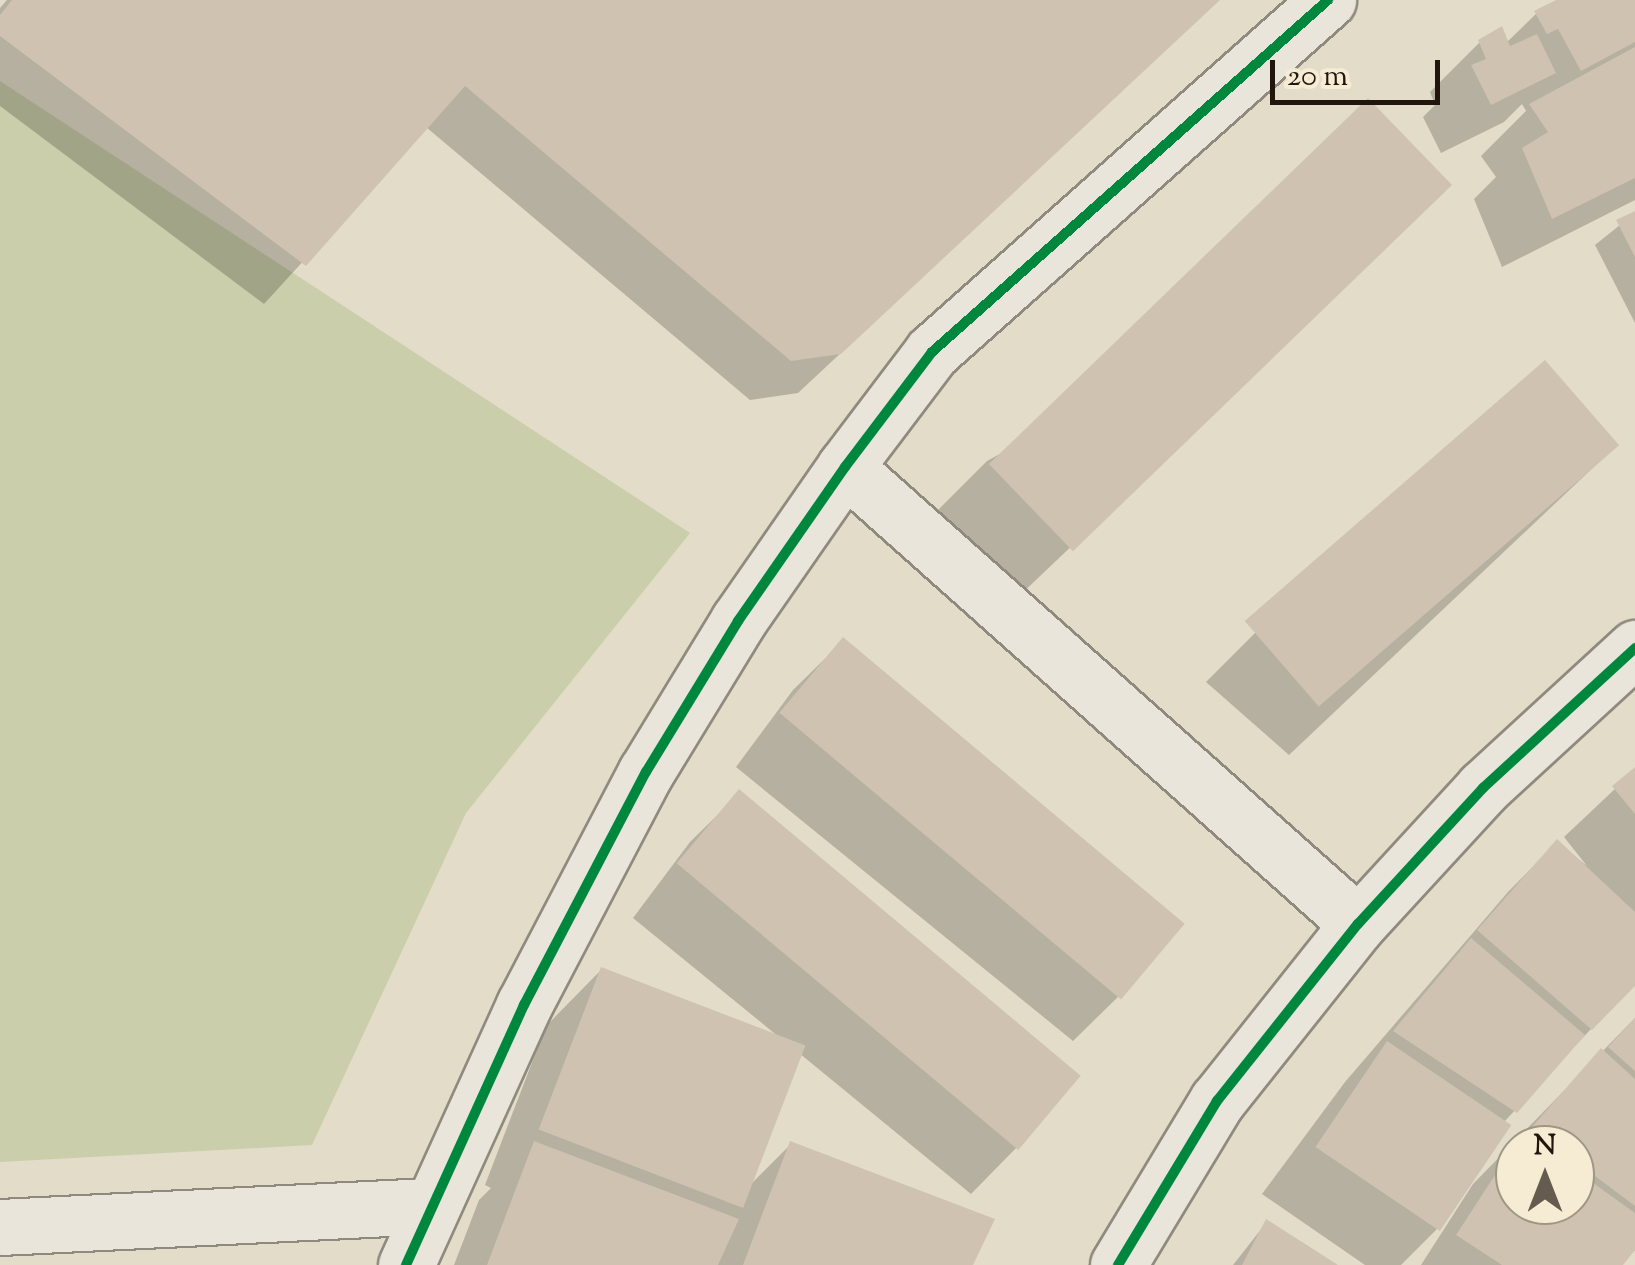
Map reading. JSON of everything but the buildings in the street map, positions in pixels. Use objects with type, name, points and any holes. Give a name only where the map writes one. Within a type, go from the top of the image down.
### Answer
[{"type":"street","points":[[406,1265],[428,1206],[646,772],[738,621],[846,467],[932,352],[1328,0]]},
{"type":"street","points":[[846,467],[1358,924]]},
{"type":"street","points":[[1118,1265],[1217,1101],[1358,924],[1483,788],[1635,648]]},
{"type":"street","points":[[0,1227],[428,1206]]},
{"type":"green space","points":[[0,81],[690,533],[466,813],[312,1145],[0,1162]]},
{"type":"cycle path","points":[[406,1265],[524,1005],[646,772],[738,621],[845,467],[932,352],[1328,0]]},
{"type":"cycle path","points":[[1118,1265],[1217,1101],[1358,924],[1483,788],[1635,648]]}]
